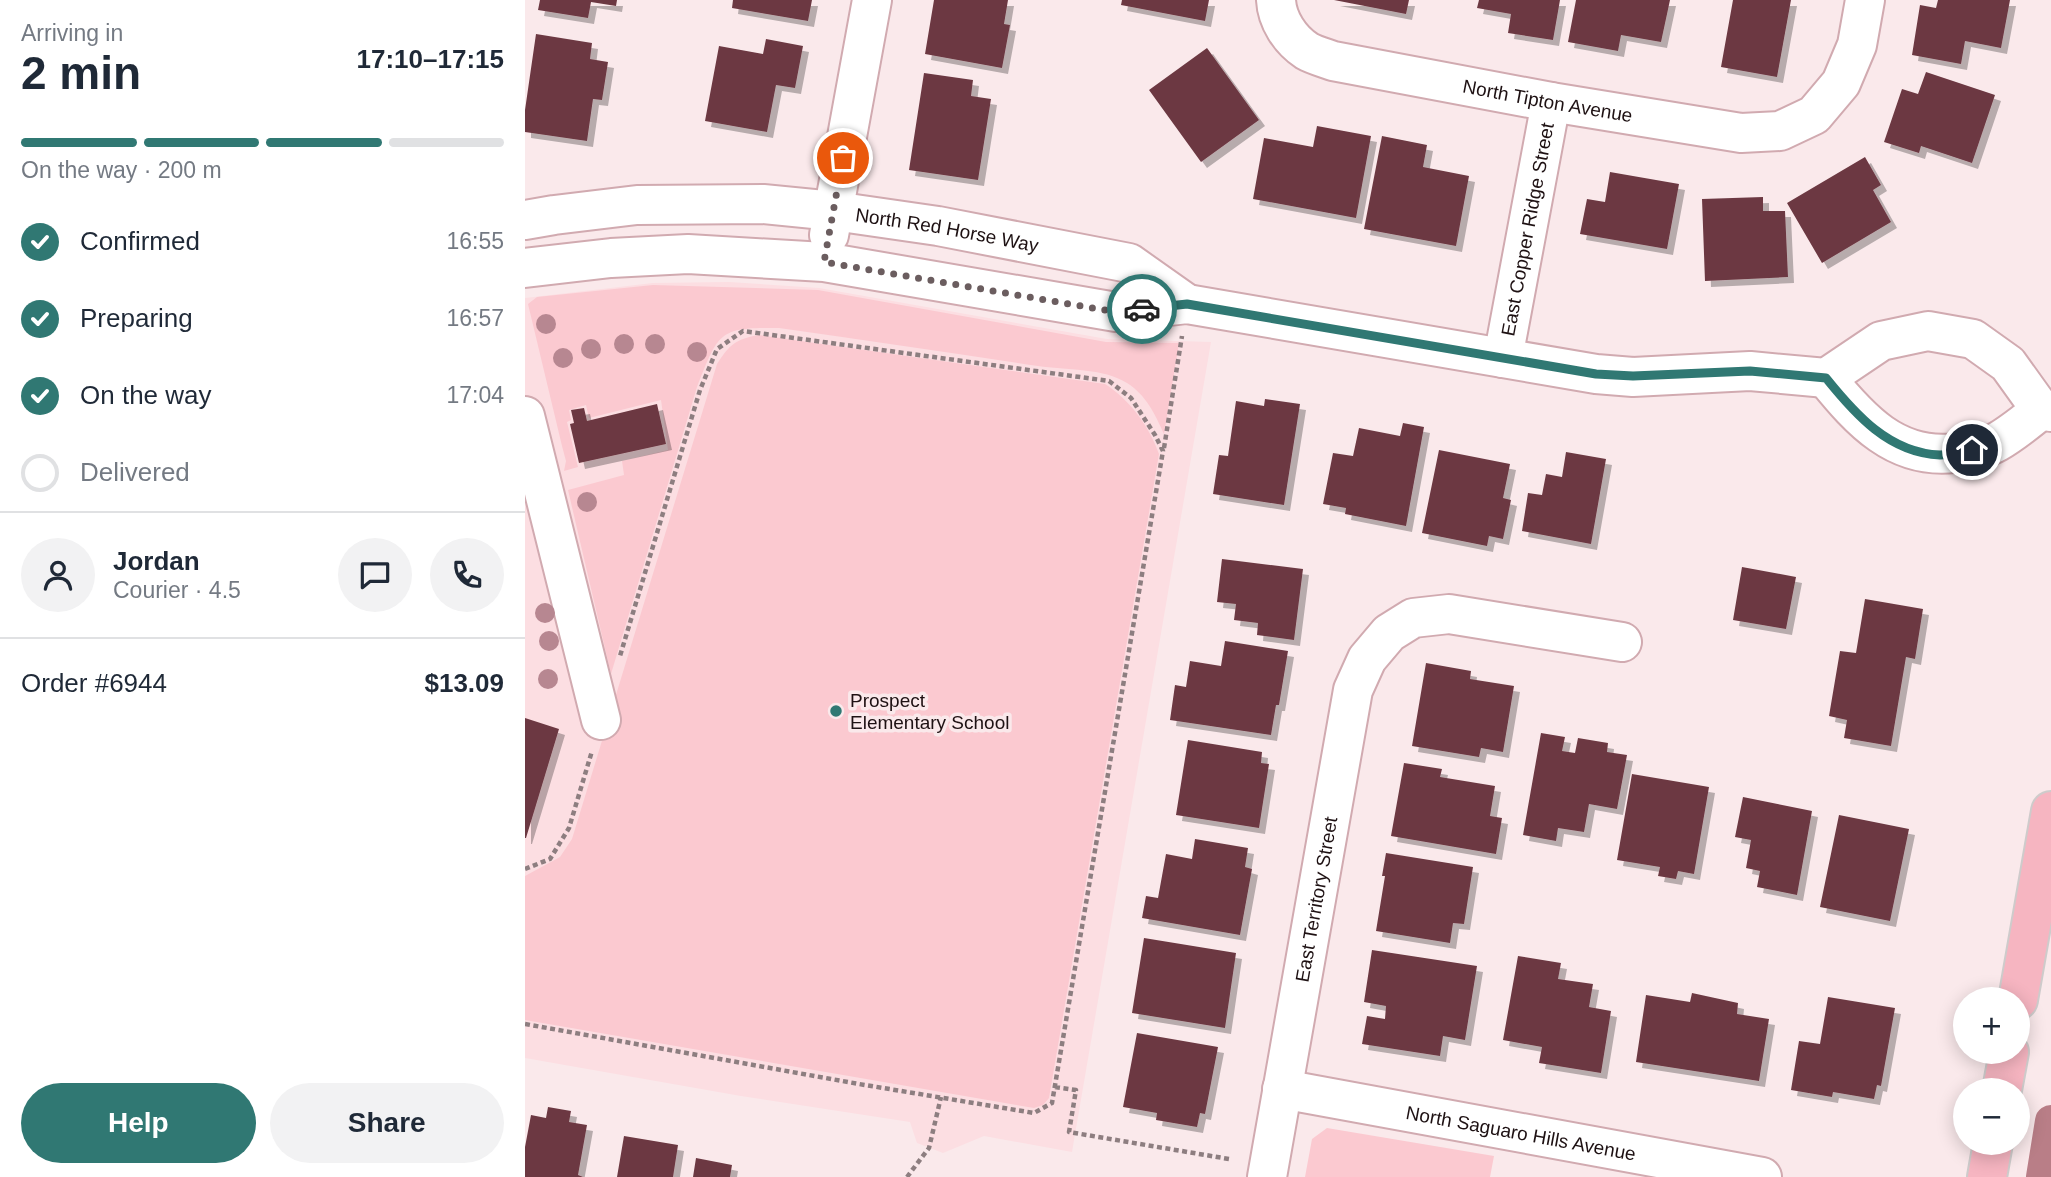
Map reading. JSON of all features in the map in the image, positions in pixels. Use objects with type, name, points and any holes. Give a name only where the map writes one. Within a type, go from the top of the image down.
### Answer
[{"type":"main road","points":[[2020,987],[2051,811]]},
{"type":"main road","points":[[1987,1177],[1991,1155]]},
{"type":"street","points":[[824,262],[872,0]]},
{"type":"street","name":"North Tipton Avenue","points":[[1281,16],[1307,51],[1333,61],[1551,102],[1741,133],[1780,131],[1814,115],[1841,83],[1857,45],[1865,0]]},
{"type":"street","name":"East Copper Ridge Street","points":[[1503,358],[1551,102]]},
{"type":"street","name":"North Red Horse Way","points":[[525,220],[637,205],[763,204],[834,211],[938,226],[1129,263],[1187,304]]},
{"type":"street","name":"North Red Horse Way","points":[[525,268],[611,258],[688,254],[824,262],[1116,312],[1187,304],[1596,374],[1621,376],[1750,371],[1826,378]]},
{"type":"street","points":[[1928,331],[1973,339],[1982,345],[2008,364],[2046,411],[1994,444],[1940,455],[1908,449],[1883,437],[1852,409],[1826,378],[1881,341],[1928,331]]},
{"type":"street","points":[[525,416],[601,720]]},
{"type":"street","name":"East Territory Street","points":[[1267,1177],[1353,690],[1367,659],[1388,633],[1413,618],[1449,614],[1622,642]]},
{"type":"street","name":"North Saguaro Hills Avenue","points":[[1282,1088],[1762,1177]]},
{"type":"path","points":[[525,1024],[1034,1113],[1052,1103],[1187,304]]},
{"type":"path","points":[[617,668],[700,390],[717,349],[743,331],[1108,381],[1131,398],[1156,435],[1163,451]]},
{"type":"path","points":[[525,869],[550,859],[569,828],[601,720]]},
{"type":"path","points":[[1055,1087],[1076,1090],[1069,1132],[1229,1159]]},
{"type":"path","points":[[907,1177],[929,1147],[941,1097]]},
{"type":"shaded area","name":"Prospect Elementary School","points":[[729,282],[819,288],[1107,339],[1211,342],[1072,1152],[984,1136],[943,1153],[917,1143],[910,1122],[525,1058],[525,298],[653,283]]},
{"type":"shaded area","points":[[653,285],[818,290],[1106,342],[1179,343],[1164,434],[1140,393],[1118,378],[1107,375],[779,328],[732,332],[723,336],[717,344],[697,387],[611,674],[568,490],[624,475],[622,461],[668,450],[661,400],[589,418],[586,405],[569,410],[571,420],[567,422],[578,467],[564,471],[566,461],[528,304],[537,297]]},
{"type":"shaded area","name":"Prospect Elementary School","points":[[759,335],[1105,384],[1123,398],[1138,415],[1159,454],[1049,1098],[1043,1105],[1034,1108],[525,1020],[525,876],[560,857],[572,839],[717,364],[734,344]]},
{"type":"shaded area","points":[[1327,1128],[1494,1156],[1490,1177],[1305,1177],[1312,1139]]},
{"type":"building","points":[[540,0],[617,0],[616,6],[591,2],[588,18],[538,10]]},
{"type":"building","points":[[733,0],[812,0],[808,21],[732,8]]},
{"type":"building","points":[[934,0],[1008,0],[1004,24],[1010,25],[1002,68],[925,54]]},
{"type":"building","points":[[1122,0],[1209,0],[1205,21],[1121,5]]},
{"type":"building","points":[[1334,0],[1409,0],[1406,14]]},
{"type":"building","points":[[1479,0],[1560,0],[1553,40],[1508,33],[1511,14],[1477,8]]},
{"type":"building","points":[[1576,0],[1670,0],[1661,42],[1621,35],[1618,51],[1568,42]]},
{"type":"building","points":[[1733,0],[1791,0],[1777,77],[1721,67]]},
{"type":"building","points":[[1938,0],[2010,0],[2001,48],[1965,41],[1961,64],[1912,55],[1920,5],[1936,8]]},
{"type":"building","points":[[536,34],[592,43],[590,59],[608,62],[602,100],[593,99],[587,141],[525,132],[525,110]]},
{"type":"building","points":[[766,39],[803,46],[795,88],[776,85],[767,132],[705,121],[719,46],[763,54]]},
{"type":"building","points":[[1207,48],[1259,120],[1201,162],[1149,90]]},
{"type":"building","points":[[1926,72],[1995,95],[1972,163],[1921,146],[1919,153],[1884,142],[1902,89],[1918,94]]},
{"type":"building","points":[[924,73],[973,80],[971,96],[991,99],[978,180],[909,170]]},
{"type":"building","points":[[1317,126],[1371,136],[1356,218],[1253,199],[1264,138],[1313,147]]},
{"type":"building","points":[[1382,136],[1427,145],[1423,167],[1469,176],[1456,246],[1364,229]]},
{"type":"building","points":[[1865,157],[1881,185],[1873,190],[1891,222],[1822,263],[1787,203]]},
{"type":"building","points":[[1610,172],[1679,184],[1667,249],[1580,234],[1587,199],[1605,202]]},
{"type":"building","points":[[1763,197],[1763,211],[1785,211],[1788,277],[1705,281],[1702,199]]},
{"type":"building","points":[[1265,399],[1300,404],[1284,505],[1213,494],[1219,455],[1228,456],[1236,401],[1264,406]]},
{"type":"building","points":[[657,404],[666,444],[579,463],[570,424],[574,423],[571,410],[584,408],[587,421]]},
{"type":"building","points":[[1403,423],[1424,427],[1406,526],[1345,514],[1346,508],[1323,504],[1333,453],[1353,456],[1359,428],[1400,436]]},
{"type":"building","points":[[1439,450],[1510,464],[1503,498],[1511,500],[1503,539],[1489,536],[1487,546],[1422,533]]},
{"type":"building","points":[[1566,452],[1606,459],[1591,544],[1522,531],[1528,493],[1542,495],[1546,474],[1562,477]]},
{"type":"building","points":[[1222,559],[1303,569],[1294,640],[1257,635],[1258,623],[1234,620],[1236,604],[1217,602]]},
{"type":"building","points":[[1742,567],[1796,577],[1786,629],[1733,620]]},
{"type":"building","points":[[1865,599],[1923,609],[1915,659],[1906,657],[1891,746],[1844,738],[1847,720],[1829,716],[1840,651],[1856,653]]},
{"type":"building","points":[[1225,641],[1288,651],[1271,735],[1170,720],[1175,685],[1186,687],[1190,661],[1221,666]]},
{"type":"building","points":[[1426,663],[1471,671],[1470,679],[1514,686],[1503,752],[1481,748],[1479,757],[1412,746]]},
{"type":"building","points":[[525,718],[559,729],[526,838],[525,838]]},
{"type":"building","points":[[1541,733],[1565,737],[1562,751],[1575,753],[1578,738],[1608,743],[1607,752],[1627,755],[1617,809],[1589,804],[1584,832],[1558,828],[1556,841],[1523,835]]},
{"type":"building","points":[[1188,740],[1262,752],[1261,763],[1269,764],[1259,828],[1176,815]]},
{"type":"building","points":[[1404,763],[1442,769],[1440,777],[1495,786],[1490,816],[1502,818],[1496,854],[1391,836]]},
{"type":"building","points":[[1632,774],[1709,787],[1694,874],[1678,871],[1676,879],[1658,876],[1660,867],[1617,860]]},
{"type":"building","points":[[1743,797],[1812,811],[1797,895],[1757,887],[1760,871],[1746,868],[1751,840],[1735,837]]},
{"type":"building","points":[[1839,815],[1909,829],[1890,921],[1820,907]]},
{"type":"building","points":[[1195,839],[1248,848],[1245,867],[1252,869],[1240,935],[1142,918],[1146,896],[1158,898],[1166,854],[1192,859]]},
{"type":"building","points":[[1386,853],[1473,867],[1464,924],[1453,923],[1450,943],[1376,931]]},
{"type":"building","points":[[1144,938],[1236,953],[1225,1028],[1132,1013]]},
{"type":"building","points":[[1372,950],[1477,966],[1465,1040],[1443,1036],[1440,1056],[1362,1044],[1367,1016],[1385,1019],[1386,1006],[1364,1002]]},
{"type":"building","points":[[1518,956],[1561,963],[1558,979],[1593,984],[1589,1007],[1611,1011],[1601,1073],[1539,1063],[1542,1047],[1503,1040]]},
{"type":"building","points":[[1692,993],[1738,1003],[1737,1014],[1769,1019],[1759,1081],[1636,1062],[1646,995],[1690,1002]]},
{"type":"building","points":[[1828,997],[1895,1008],[1881,1086],[1877,1085],[1874,1099],[1833,1092],[1832,1097],[1791,1090],[1799,1041],[1820,1044]]},
{"type":"building","points":[[1137,1033],[1218,1047],[1205,1114],[1200,1113],[1197,1127],[1156,1120],[1157,1113],[1123,1107]]},
{"type":"building","points":[[548,1107],[571,1111],[569,1122],[587,1125],[578,1175],[583,1177],[525,1177],[525,1147],[531,1115],[546,1118]]},
{"type":"building","points":[[624,1136],[678,1145],[673,1177],[617,1177]]},
{"type":"building","points":[[696,1158],[732,1165],[730,1177],[693,1177]]},
{"type":"waterway","points":[[2042,1177],[2051,1121]]},
{"type":"way so far","points":[[843,158],[824,262],[1116,312],[1142,309]]},
{"type":"place","name":"Prospect Elementary School","points":[[836,711]]},
{"type":"route","points":[[1142,309],[1187,304],[1596,374],[1633,376],[1750,371],[1826,378],[1852,409],[1883,437],[1908,449],[1940,455],[1972,450]]}]
